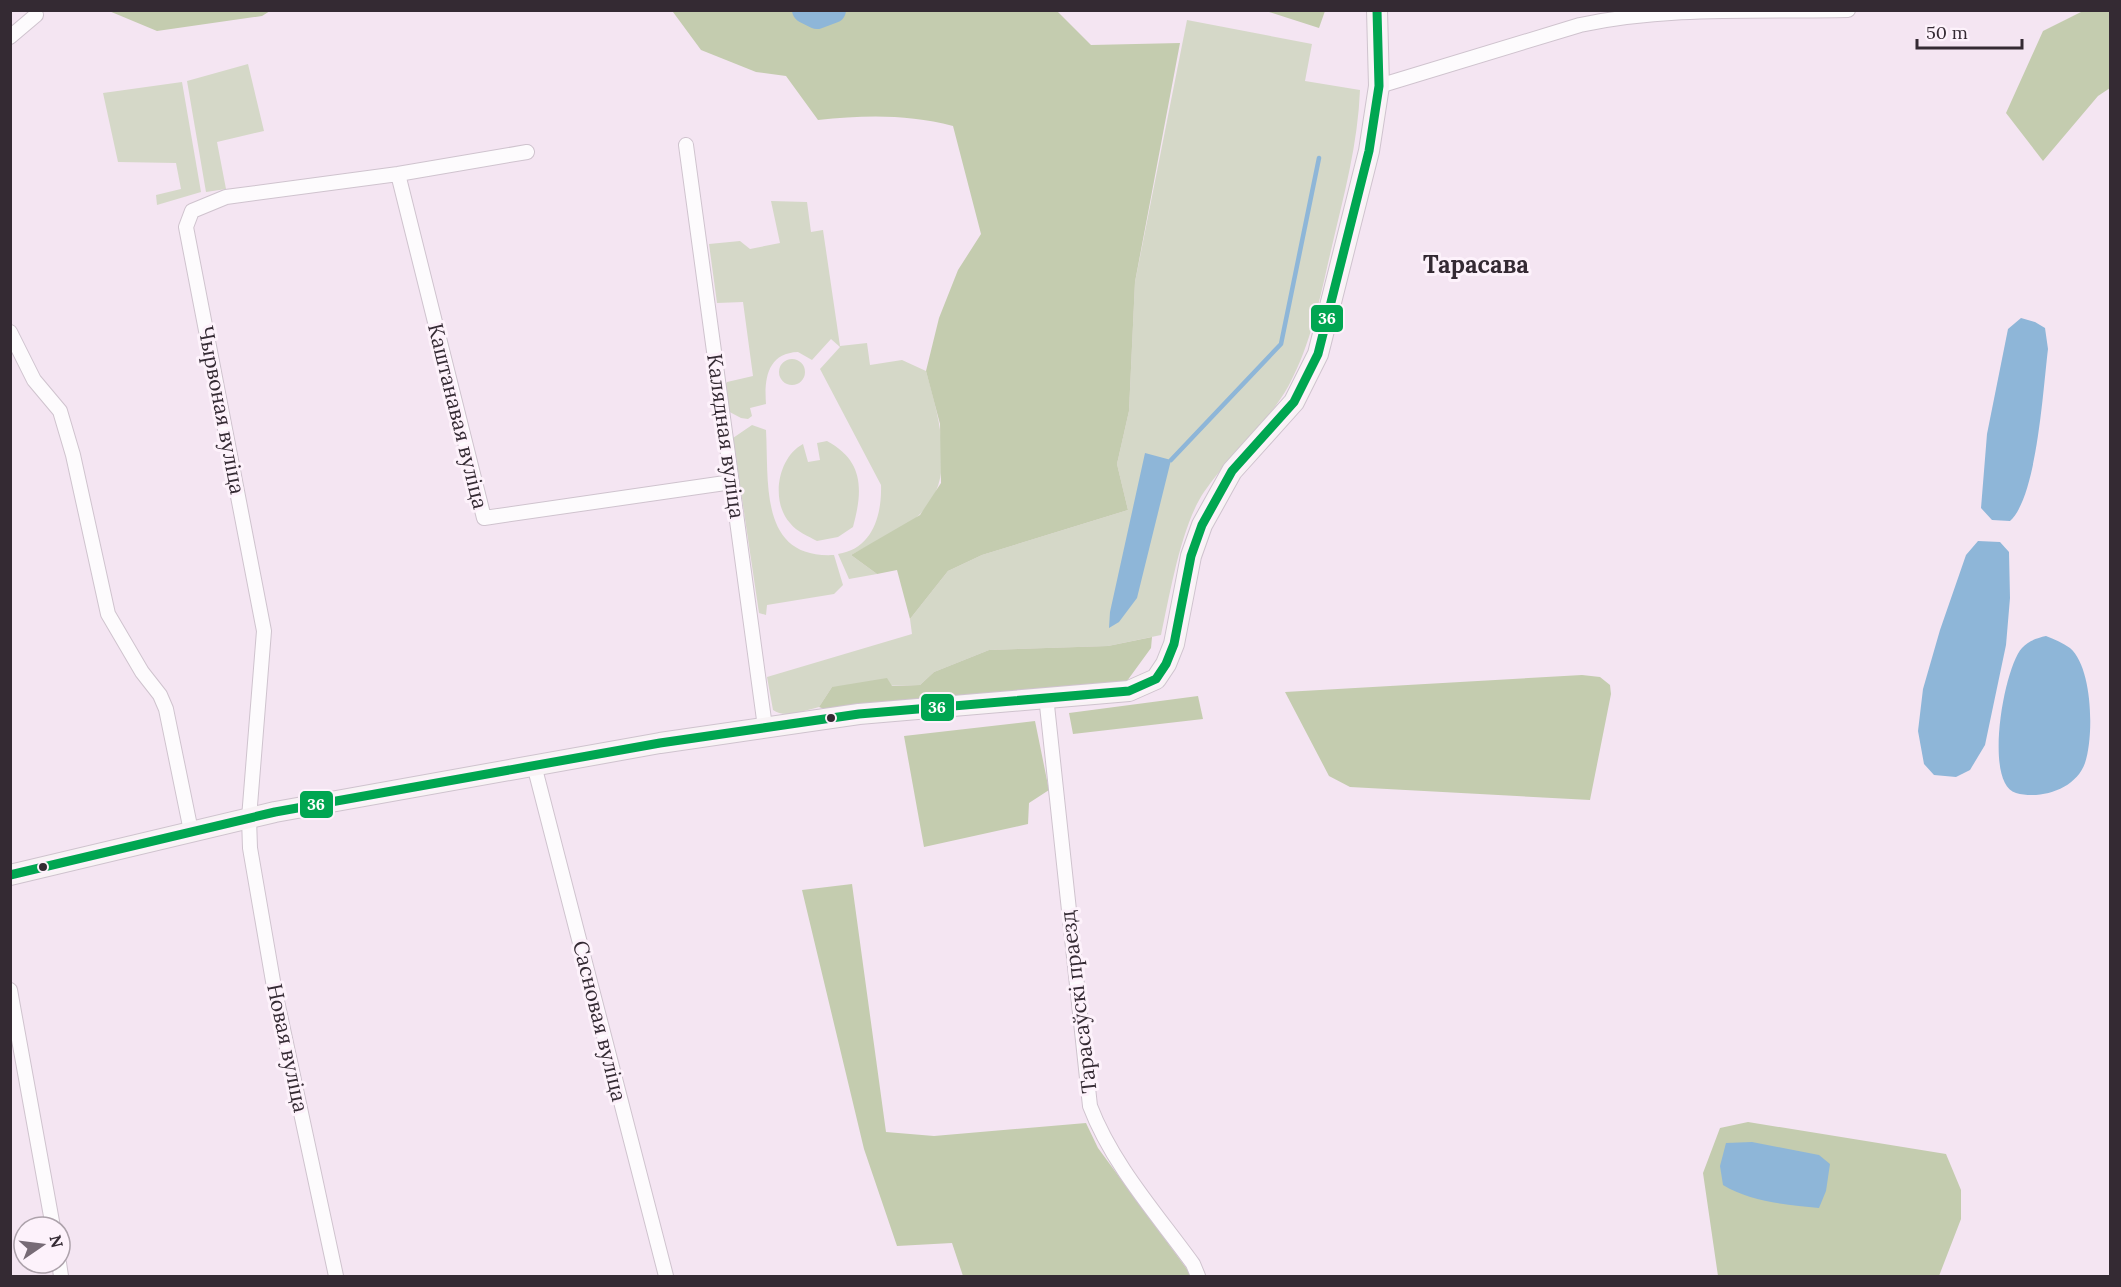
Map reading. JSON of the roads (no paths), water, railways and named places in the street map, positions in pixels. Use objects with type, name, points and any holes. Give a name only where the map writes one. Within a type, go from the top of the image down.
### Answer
[{"type":"street","points":[[10,875],[249,818],[534,765],[859,714],[1129,690],[1156,679],[1166,664],[1173,644],[1191,556],[1202,525],[1232,471],[1294,402],[1318,354],[1369,151],[1379,86],[1377,10]]},
{"type":"street","points":[[1379,86],[1610,18],[1660,12],[1848,10]]},
{"type":"street","points":[[10,37],[36,15]]},
{"type":"street","name":"Калядная вуліца","points":[[686,145],[765,727]]},
{"type":"street","name":"Чырвоная вуліца","points":[[249,818],[264,631],[186,227],[192,212],[226,197],[398,174],[527,152]]},
{"type":"street","name":"Каштанавая вуліца","points":[[398,174],[484,518],[732,482]]},
{"type":"street","points":[[10,332],[34,380],[60,411],[73,454],[108,614],[142,672],[160,695],[166,709],[191,831]]},
{"type":"street","name":"Тарасаўскі праезд","points":[[1046,696],[1090,1106],[1101,1135],[1193,1264],[1198,1276]]},
{"type":"street","name":"Сасновая вуліца","points":[[534,765],[666,1276]]},
{"type":"street","name":"Новая вуліца","points":[[249,818],[250,848],[274,987],[336,1276]]},
{"type":"street","points":[[10,990],[51,1215]]},
{"type":"water","points":[[2021,318],[2045,328],[2048,349],[2041,415],[2033,467],[2019,508],[2010,521],[1992,520],[1981,508],[1987,434],[2008,329]]},
{"type":"water","points":[[1145,453],[1171,460],[1137,598],[1119,622],[1109,628],[1110,612]]},
{"type":"water","points":[[1978,541],[2000,542],[2009,552],[2010,598],[2006,645],[1985,745],[1970,770],[1956,777],[1934,775],[1924,764],[1918,731],[1923,689],[1940,630],[1966,555]]},
{"type":"water","points":[[2046,636],[2070,648],[2078,658],[2090,703],[2090,736],[2085,763],[2074,780],[2056,790],[2026,795],[2016,793],[2006,785],[2000,769],[2000,724],[2003,700],[2015,659],[2022,648],[2027,643]]},
{"type":"water","points":[[1752,1142],[1819,1155],[1830,1164],[1826,1191],[1819,1208],[1757,1199],[1723,1185],[1720,1166],[1726,1143]]},
{"type":"waterway","points":[[805,10],[817,16],[833,10]]},
{"type":"waterway","points":[[1171,460],[1281,344],[1319,158]]},
{"type":"district","name":"Тарасава","points":[[1476,264]]}]
